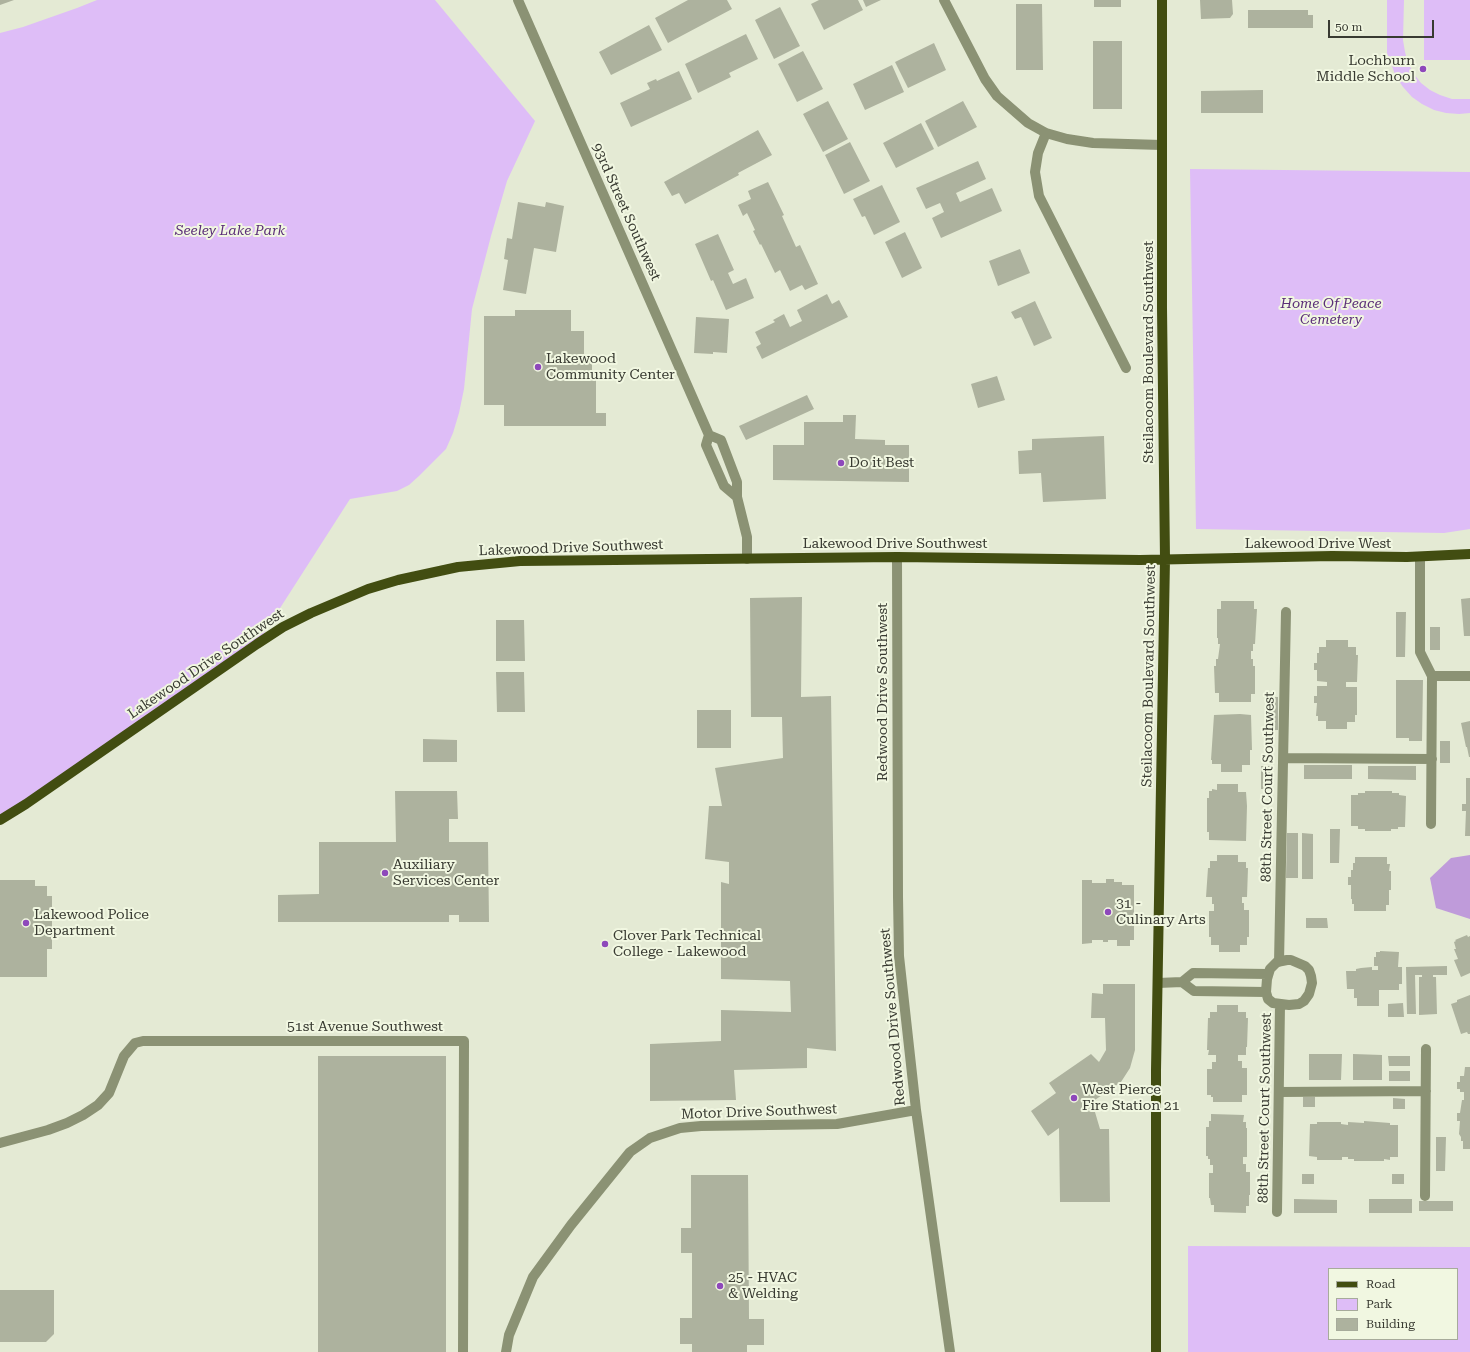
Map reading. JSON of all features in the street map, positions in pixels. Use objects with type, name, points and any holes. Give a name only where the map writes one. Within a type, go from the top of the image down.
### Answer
[{"type":"main road","name":"Steilacoom Boulevard Southwest","points":[[1156,1352],[1156,1070],[1165,559],[1162,308],[1162,0]]},
{"type":"main road","name":"Lakewood Drive West","points":[[1165,559],[1470,554]]},
{"type":"main road","name":"Lakewood Drive Southwest","points":[[0,820],[26,804],[257,644],[311,613],[368,589],[428,572],[489,563],[520,561],[897,558],[1165,559]]},
{"type":"street","name":"93rd Street Southwest","points":[[518,0],[709,435],[706,444],[724,486],[737,497]]},
{"type":"street","points":[[944,0],[985,79],[997,96],[1028,123],[1046,133],[1067,139],[1093,143],[1162,145]]},
{"type":"street","points":[[1046,133],[1038,153],[1035,172],[1039,196],[1126,368]]},
{"type":"street","name":"93rd Street Southwest","points":[[709,435],[721,440],[737,482],[737,497],[747,537],[747,559]]},
{"type":"street","points":[[1420,556],[1420,652],[1432,676],[1431,824]]},
{"type":"street","name":"Redwood Drive Southwest","points":[[897,558],[899,956],[916,1110],[950,1352]]},
{"type":"street","name":"88th Street Court Southwest","points":[[1268,974],[1266,992],[1268,999],[1273,1003],[1280,1005],[1299,1004],[1304,1001],[1309,994],[1312,983],[1309,970],[1305,966],[1291,960],[1279,962],[1286,612]]},
{"type":"street","points":[[1432,676],[1470,676]]},
{"type":"street","points":[[1283,758],[1432,759]]},
{"type":"street","points":[[1158,983],[1182,982],[1193,973],[1268,974],[1270,969],[1279,962]]},
{"type":"street","points":[[1182,982],[1194,992],[1266,992]]},
{"type":"street","name":"88th Street Court Southwest","points":[[1277,1212],[1280,1005]]},
{"type":"street","name":"51st Avenue Southwest","points":[[0,1143],[48,1130],[83,1116],[98,1105],[109,1093],[124,1056],[135,1043],[143,1041],[464,1041],[463,1352]]},
{"type":"street","points":[[1425,1196],[1426,1049]]},
{"type":"street","points":[[1279,1092],[1426,1091]]},
{"type":"street","name":"Motor Drive Southwest","points":[[506,1352],[509,1335],[533,1277],[571,1225],[630,1152],[650,1138],[680,1128],[701,1126],[837,1124],[916,1110]]},
{"type":"green space","name":"Seeley Lake Park","points":[[97,0],[435,0],[535,121],[507,181],[491,236],[472,309],[464,389],[459,413],[446,449],[409,485],[397,491],[350,499],[257,644],[0,820],[0,33],[23,27]]},
{"type":"green space","points":[[1387,0],[1404,0],[1403,40],[1408,63],[1414,74],[1421,83],[1440,95],[1452,99],[1470,99],[1470,113],[1446,113],[1434,110],[1412,97],[1403,87],[1396,77],[1387,53]]},
{"type":"green space","points":[[1424,0],[1470,0],[1470,60],[1424,60]]},
{"type":"green space","name":"Home Of Peace Cemetery","points":[[1190,169],[1470,172],[1470,529],[1444,533],[1196,529]]},
{"type":"green space","points":[[1188,1246],[1470,1247],[1470,1352],[1188,1352]]},
{"type":"shaded area","points":[[1470,855],[1470,919],[1436,908],[1430,878],[1451,858]]},
{"type":"building","points":[[0,0],[14,0],[0,5]]},
{"type":"building","points":[[688,0],[727,0],[732,9],[668,43],[655,18]]},
{"type":"building","points":[[819,0],[858,0],[863,10],[824,30],[811,4]]},
{"type":"building","points":[[863,0],[881,0],[866,7]]},
{"type":"building","points":[[1094,0],[1121,0],[1121,7],[1094,7]]},
{"type":"building","points":[[1200,0],[1232,0],[1233,14],[1230,18],[1201,19]]},
{"type":"building","points":[[1016,4],[1042,4],[1043,70],[1016,70]]},
{"type":"building","points":[[780,7],[800,46],[774,59],[755,20]]},
{"type":"building","points":[[1248,10],[1308,10],[1308,15],[1313,15],[1313,28],[1248,28]]},
{"type":"building","points":[[649,25],[662,50],[611,75],[599,52]]},
{"type":"building","points":[[746,34],[758,59],[729,73],[731,77],[698,93],[685,64]]},
{"type":"building","points":[[1093,41],[1122,41],[1122,109],[1093,109]]},
{"type":"building","points":[[934,43],[946,70],[908,88],[895,62]]},
{"type":"building","points":[[803,51],[823,89],[797,102],[778,64]]},
{"type":"building","points":[[892,65],[904,92],[865,110],[853,84]]},
{"type":"building","points":[[679,71],[692,99],[631,127],[620,103],[650,89],[647,83],[656,79],[657,81]]},
{"type":"building","points":[[1263,90],[1263,113],[1201,113],[1201,91]]},
{"type":"building","points":[[828,101],[848,139],[823,152],[803,114]]},
{"type":"building","points":[[963,101],[977,127],[938,147],[925,121]]},
{"type":"building","points":[[921,123],[934,149],[896,168],[883,143]]},
{"type":"building","points":[[758,130],[772,155],[738,173],[739,175],[685,204],[679,193],[672,196],[664,182]]},
{"type":"building","points":[[850,142],[870,181],[844,194],[825,155]]},
{"type":"building","points":[[978,161],[986,179],[956,193],[960,202],[992,188],[1002,211],[941,238],[932,218],[944,212],[940,203],[926,209],[916,188]]},
{"type":"building","points":[[768,182],[784,215],[782,216],[796,247],[800,245],[818,284],[805,290],[802,285],[790,291],[780,270],[775,273],[753,231],[755,230],[747,213],[743,216],[738,205],[751,199],[748,191]]},
{"type":"building","points":[[882,185],[900,222],[874,235],[865,216],[862,217],[853,199]]},
{"type":"building","points":[[518,202],[545,207],[546,202],[564,206],[556,252],[534,248],[526,294],[503,290],[508,260],[504,259],[507,238],[512,239]]},
{"type":"building","points":[[905,232],[922,268],[902,278],[885,242]]},
{"type":"building","points":[[718,234],[734,270],[728,273],[733,284],[746,278],[754,298],[726,310],[713,280],[711,281],[695,244]]},
{"type":"building","points":[[1020,249],[1030,273],[998,286],[989,261]]},
{"type":"building","points":[[827,294],[832,304],[839,300],[848,317],[762,359],[756,347],[761,344],[755,332],[775,322],[773,320],[784,314],[790,327],[802,321],[797,310]]},
{"type":"building","points":[[1035,301],[1052,338],[1034,346],[1021,317],[1015,319],[1011,312]]},
{"type":"building","name":"Lakewood Community Center","points":[[515,310],[571,310],[571,331],[584,331],[584,356],[592,356],[592,378],[596,378],[596,413],[606,413],[606,426],[504,426],[504,405],[484,405],[484,316],[515,316]]},
{"type":"building","points":[[696,317],[729,319],[727,353],[694,353]]},
{"type":"building","points":[[997,376],[1005,400],[978,408],[971,384]]},
{"type":"building","points":[[807,395],[814,409],[746,440],[739,426]]},
{"type":"building","name":"Do it Best","points":[[843,415],[856,415],[855,439],[885,440],[885,445],[909,445],[909,482],[773,480],[773,445],[804,445],[804,422],[843,422]]},
{"type":"building","points":[[1104,436],[1106,499],[1043,502],[1041,473],[1019,474],[1018,451],[1032,450],[1032,439]]},
{"type":"building","points":[[802,597],[801,697],[831,696],[836,1051],[807,1048],[807,1068],[734,1070],[736,1100],[650,1101],[650,1044],[721,1041],[721,1010],[791,1012],[790,981],[721,979],[721,882],[729,884],[729,862],[705,859],[709,806],[722,806],[715,768],[783,758],[782,717],[751,717],[750,598]]},
{"type":"building","points":[[1470,598],[1470,636],[1464,636],[1461,599]]},
{"type":"building","points":[[1221,601],[1254,601],[1254,609],[1257,609],[1255,644],[1253,644],[1253,651],[1251,651],[1251,659],[1253,659],[1253,666],[1255,666],[1255,694],[1251,694],[1251,702],[1219,702],[1219,693],[1215,693],[1214,666],[1216,666],[1216,659],[1218,659],[1220,644],[1218,644],[1217,638],[1217,609],[1221,609]]},
{"type":"building","points":[[1396,612],[1406,612],[1405,657],[1396,657]]},
{"type":"building","points":[[496,620],[524,620],[525,661],[496,661]]},
{"type":"building","points":[[1430,627],[1440,627],[1440,650],[1430,650]]},
{"type":"building","points":[[1326,640],[1348,640],[1348,647],[1356,647],[1356,655],[1358,655],[1357,682],[1346,682],[1346,687],[1357,687],[1357,715],[1355,715],[1355,722],[1347,722],[1347,729],[1326,729],[1326,721],[1318,721],[1318,716],[1316,716],[1317,703],[1314,703],[1314,696],[1317,696],[1317,686],[1327,686],[1327,682],[1317,681],[1317,670],[1314,670],[1314,663],[1317,663],[1317,653],[1319,653],[1319,647],[1326,647]]},
{"type":"building","points":[[496,672],[524,672],[525,712],[497,712]]},
{"type":"building","points":[[1396,680],[1423,680],[1422,741],[1409,741],[1409,738],[1396,738]]},
{"type":"building","points":[[1268,697],[1278,697],[1278,730],[1268,730]]},
{"type":"building","points":[[697,710],[731,710],[731,748],[697,748]]},
{"type":"building","points":[[1214,715],[1251,715],[1252,750],[1250,750],[1250,765],[1242,765],[1242,772],[1221,772],[1221,764],[1212,764],[1211,760]]},
{"type":"building","points":[[1470,721],[1470,757],[1469,757],[1461,723]]},
{"type":"building","points":[[423,739],[457,740],[457,762],[423,762]]},
{"type":"building","points":[[1440,741],[1450,741],[1450,763],[1440,763]]},
{"type":"building","points":[[1304,765],[1352,765],[1352,779],[1304,779]]},
{"type":"building","points":[[1261,766],[1271,766],[1271,789],[1261,789]]},
{"type":"building","points":[[1368,766],[1416,766],[1416,780],[1368,779]]},
{"type":"building","points":[[1466,778],[1470,778],[1470,836],[1465,836],[1466,811],[1462,811],[1462,804],[1466,804]]},
{"type":"building","points":[[1217,784],[1238,784],[1238,792],[1246,792],[1246,841],[1209,840],[1209,832],[1207,832],[1207,798],[1209,798],[1209,791],[1212,791],[1212,789],[1217,790]]},
{"type":"building","points":[[395,791],[457,791],[458,819],[449,819],[449,842],[488,842],[489,922],[459,922],[459,915],[449,915],[449,922],[278,922],[278,895],[319,894],[319,842],[396,842]]},
{"type":"building","points":[[1365,791],[1392,791],[1392,793],[1399,793],[1399,795],[1406,796],[1405,827],[1391,829],[1391,831],[1365,831],[1365,829],[1358,829],[1358,826],[1351,826],[1351,795],[1365,793]]},
{"type":"building","points":[[1330,829],[1340,829],[1339,863],[1330,863]]},
{"type":"building","points":[[1287,833],[1298,833],[1298,878],[1286,878]]},
{"type":"building","points":[[1302,833],[1313,834],[1313,879],[1302,879]]},
{"type":"building","points":[[1217,855],[1238,855],[1238,862],[1246,862],[1246,868],[1248,868],[1247,897],[1242,897],[1242,903],[1244,903],[1244,910],[1249,910],[1249,937],[1247,937],[1247,945],[1240,945],[1240,952],[1219,952],[1219,945],[1211,945],[1211,937],[1209,937],[1209,911],[1214,911],[1214,904],[1212,904],[1212,897],[1206,897],[1208,868],[1210,868],[1210,861],[1217,861]]},
{"type":"building","points":[[1355,857],[1387,857],[1387,864],[1390,864],[1389,871],[1391,871],[1391,890],[1389,890],[1389,905],[1386,905],[1386,911],[1354,911],[1354,904],[1352,904],[1351,899],[1351,885],[1348,885],[1348,877],[1351,877],[1351,870],[1353,870]]},
{"type":"building","name":"31 - Culinary Arts","points":[[1106,879],[1114,879],[1114,882],[1122,882],[1122,885],[1134,885],[1134,940],[1130,940],[1130,946],[1117,946],[1117,940],[1108,940],[1108,942],[1103,942],[1103,940],[1092,940],[1092,943],[1082,944],[1082,880],[1092,880],[1092,883],[1106,883]]},
{"type":"building","name":"Lakewood Police Department","points":[[0,880],[35,880],[35,886],[47,886],[47,896],[52,896],[52,949],[47,949],[47,977],[0,977]]},
{"type":"building","points":[[1306,918],[1327,918],[1328,928],[1306,928]]},
{"type":"building","points":[[1467,935],[1468,937],[1470,936],[1470,973],[1461,977],[1454,960],[1458,959],[1454,949],[1456,949],[1454,942],[1456,941],[1455,940]]},
{"type":"building","points":[[1376,952],[1399,952],[1398,967],[1402,967],[1402,984],[1399,984],[1399,990],[1379,990],[1379,1006],[1357,1006],[1357,998],[1354,998],[1354,989],[1347,989],[1346,971],[1356,971],[1356,969],[1372,967],[1372,970],[1378,970],[1378,966],[1374,966],[1374,957],[1376,957]]},
{"type":"building","points":[[1447,966],[1447,975],[1433,975],[1433,977],[1436,977],[1437,1014],[1419,1015],[1419,977],[1422,977],[1422,975],[1415,975],[1416,1014],[1407,1014],[1406,967]]},
{"type":"building","name":"West Pierce Fire Station 21","points":[[1103,984],[1135,984],[1135,1050],[1130,1068],[1121,1082],[1092,1102],[1100,1129],[1109,1129],[1110,1202],[1060,1202],[1059,1128],[1048,1136],[1031,1111],[1056,1093],[1049,1083],[1091,1054],[1099,1062],[1106,1050],[1105,1018],[1091,1018],[1092,993],[1103,994]]},
{"type":"building","points":[[1470,995],[1470,1034],[1467,1032],[1461,1034],[1451,1004]]},
{"type":"building","points":[[1403,1003],[1404,1017],[1388,1017],[1388,1004]]},
{"type":"building","points":[[1217,1005],[1238,1005],[1238,1012],[1246,1012],[1246,1018],[1248,1018],[1246,1055],[1238,1055],[1238,1061],[1242,1061],[1242,1068],[1247,1068],[1247,1095],[1242,1095],[1242,1102],[1213,1102],[1213,1097],[1211,1097],[1211,1095],[1207,1095],[1207,1069],[1212,1069],[1212,1062],[1216,1062],[1216,1055],[1208,1055],[1209,1050],[1207,1050],[1208,1018],[1210,1018],[1210,1012],[1217,1012]]},
{"type":"building","points":[[1309,1054],[1342,1054],[1341,1080],[1309,1080]]},
{"type":"building","points":[[1353,1054],[1382,1055],[1382,1080],[1353,1080]]},
{"type":"building","points":[[318,1056],[446,1056],[446,1352],[318,1352]]},
{"type":"building","points":[[1388,1056],[1410,1056],[1410,1066],[1389,1066]]},
{"type":"building","points":[[1465,1067],[1470,1067],[1470,1149],[1463,1149],[1463,1141],[1461,1141],[1459,1134],[1460,1121],[1457,1121],[1457,1113],[1460,1113],[1462,1100],[1464,1100],[1464,1092],[1460,1092],[1460,1089],[1457,1089],[1457,1082],[1460,1082],[1460,1076],[1464,1076]]},
{"type":"building","points":[[1389,1071],[1410,1071],[1410,1081],[1389,1081]]},
{"type":"building","points":[[1303,1097],[1315,1097],[1315,1107],[1303,1107]]},
{"type":"building","points":[[1393,1098],[1405,1099],[1405,1109],[1393,1109]]},
{"type":"building","points":[[1211,1114],[1244,1115],[1243,1122],[1246,1122],[1247,1128],[1247,1157],[1243,1157],[1243,1164],[1246,1164],[1246,1172],[1250,1172],[1249,1206],[1246,1206],[1246,1213],[1214,1212],[1214,1205],[1211,1205],[1209,1198],[1209,1173],[1213,1173],[1213,1165],[1210,1165],[1210,1159],[1206,1156],[1206,1127],[1209,1127]]},
{"type":"building","points":[[1364,1121],[1398,1125],[1398,1157],[1390,1157],[1390,1160],[1384,1159],[1384,1161],[1354,1161],[1354,1159],[1348,1159],[1348,1157],[1342,1157],[1342,1160],[1317,1160],[1317,1157],[1309,1156],[1310,1124],[1317,1124],[1317,1122],[1341,1122],[1341,1124],[1348,1125],[1348,1122],[1364,1123]]},
{"type":"building","points":[[1436,1137],[1446,1137],[1445,1171],[1436,1171]]},
{"type":"building","points":[[1302,1174],[1314,1174],[1314,1184],[1302,1184]]},
{"type":"building","points":[[1392,1174],[1404,1174],[1404,1184],[1392,1184]]},
{"type":"building","name":"25 - HVAC & Welding","points":[[691,1175],[748,1175],[749,1319],[764,1319],[764,1345],[747,1345],[747,1352],[692,1352],[692,1344],[680,1344],[680,1318],[692,1318],[692,1253],[681,1253],[681,1228],[691,1228]]},
{"type":"building","points":[[1294,1199],[1337,1200],[1337,1213],[1294,1213]]},
{"type":"building","points":[[1369,1199],[1412,1199],[1412,1213],[1369,1213]]},
{"type":"building","points":[[1419,1201],[1453,1201],[1453,1211],[1419,1211]]},
{"type":"building","points":[[0,1290],[54,1290],[54,1334],[46,1342],[0,1342]]},
{"type":"place","name":"Lochburn Middle School","points":[[1423,69]]},
{"type":"place","name":"Lakewood Community Center","points":[[538,367]]},
{"type":"place","name":"Do it Best","points":[[841,463]]},
{"type":"place","name":"Auxiliary Services Center","points":[[385,873]]},
{"type":"place","name":"31 - Culinary Arts","points":[[1108,912]]},
{"type":"place","name":"Lakewood Police Department","points":[[26,923]]},
{"type":"place","name":"Clover Park Technical College - Lakewood","points":[[605,944]]},
{"type":"place","name":"West Pierce Fire Station 21","points":[[1074,1098]]},
{"type":"place","name":"25 - HVAC & Welding","points":[[720,1286]]}]
